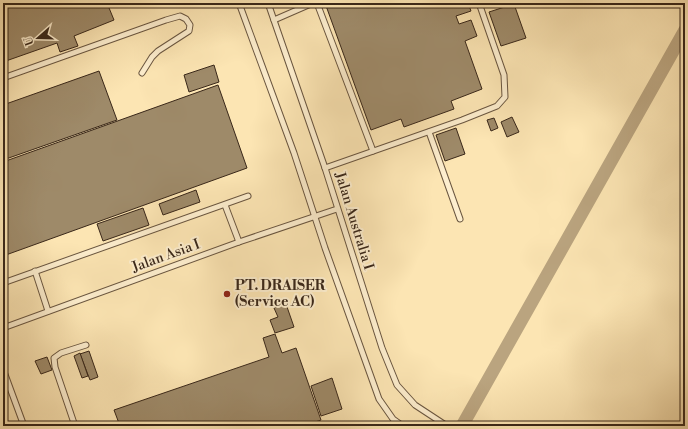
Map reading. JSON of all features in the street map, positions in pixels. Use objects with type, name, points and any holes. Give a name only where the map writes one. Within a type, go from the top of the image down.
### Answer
[{"type":"lane","points":[[239,3],[294,153],[314,216],[379,399],[393,419],[404,426]]},
{"type":"lane","name":"Jalan Australia I","points":[[268,3],[325,168],[382,348],[397,385],[415,405],[447,426]]},
{"type":"lane","points":[[274,20],[314,3]]},
{"type":"lane","points":[[318,3],[373,151]]},
{"type":"lane","points":[[325,168],[341,164],[496,106],[505,97],[504,75],[479,3]]},
{"type":"lane","points":[[3,78],[166,20],[180,16],[186,19],[190,25],[189,31],[158,51],[152,57],[142,73]]},
{"type":"lane","points":[[429,132],[460,218]]},
{"type":"lane","points":[[3,283],[248,196]]},
{"type":"lane","points":[[225,205],[240,242]]},
{"type":"lane","name":"Jalan Asia I","points":[[3,328],[240,242],[337,209]]},
{"type":"lane","points":[[36,271],[48,311]]},
{"type":"lane","points":[[75,426],[55,366],[54,358],[61,352],[86,346]]},
{"type":"lane","points":[[3,369],[24,426]]},
{"type":"building","points":[[3,3],[107,3],[114,20],[74,36],[78,46],[60,52],[57,43],[3,62]]},
{"type":"building","points":[[325,3],[468,3],[471,11],[456,16],[459,24],[471,20],[477,36],[465,41],[482,89],[451,101],[454,109],[404,127],[401,119],[371,130]]},
{"type":"building","points":[[514,4],[526,38],[501,46],[489,12]]},
{"type":"building","points":[[214,65],[219,82],[189,92],[184,75]]},
{"type":"building","points":[[99,71],[117,120],[3,160],[3,105]]},
{"type":"building","points":[[218,85],[247,168],[3,256],[3,162]]},
{"type":"building","points":[[512,117],[519,132],[507,137],[501,122]]},
{"type":"building","points":[[494,118],[498,128],[491,131],[487,120]]},
{"type":"building","points":[[456,128],[465,154],[445,161],[436,135]]},
{"type":"building","points":[[196,190],[200,202],[163,215],[159,204]]},
{"type":"building","points":[[143,208],[149,225],[103,241],[97,224]]},
{"type":"building","points":[[286,304],[294,327],[275,333],[270,320],[278,317],[274,308]]},
{"type":"building","points":[[275,334],[282,353],[296,348],[321,420],[303,426],[120,426],[114,410],[269,357],[263,338]]},
{"type":"building","points":[[89,351],[98,377],[90,380],[80,354]]},
{"type":"building","points":[[80,353],[88,376],[82,378],[74,356]]},
{"type":"building","points":[[47,357],[52,370],[41,374],[35,361]]},
{"type":"building","points":[[332,378],[342,409],[321,416],[311,386]]},
{"type":"waterway","points":[[462,426],[685,30]]},
{"type":"place","name":"PT. DRAISER (Service AC)","points":[[227,294]]}]
